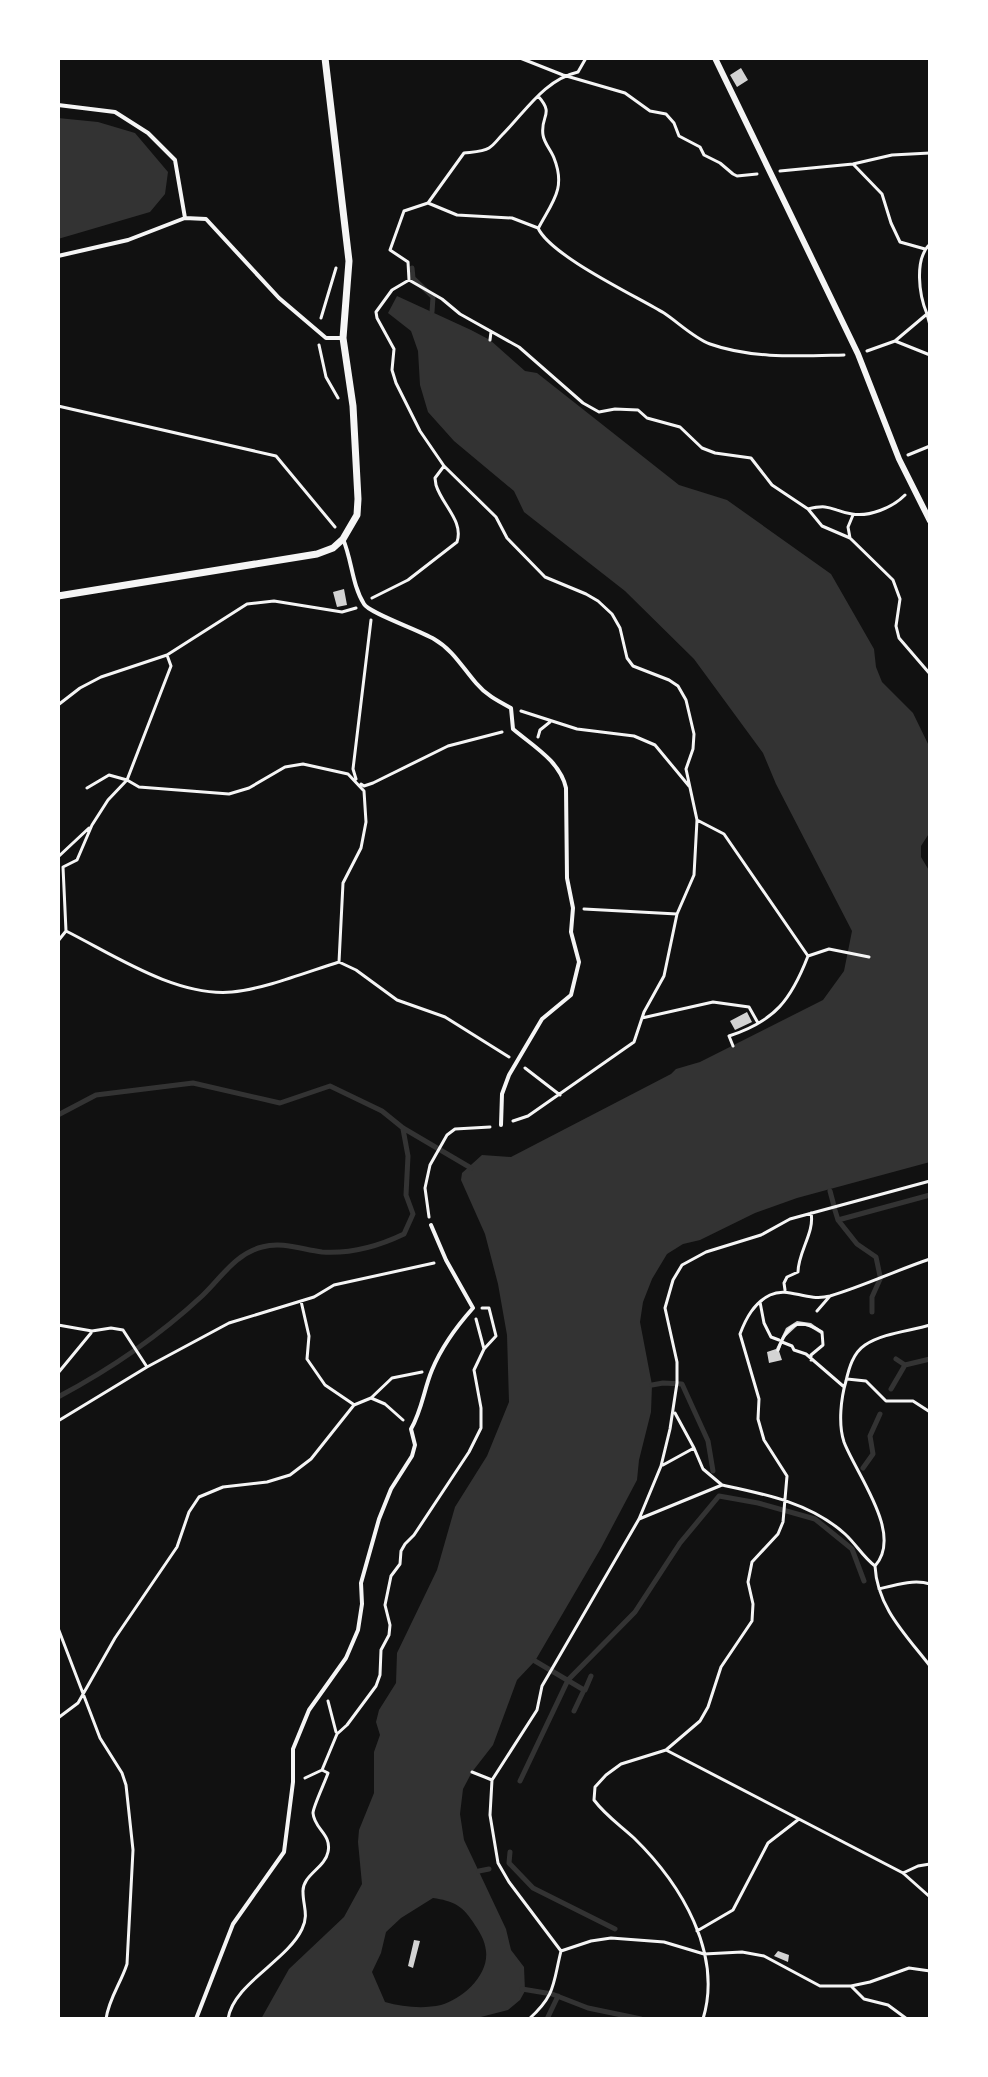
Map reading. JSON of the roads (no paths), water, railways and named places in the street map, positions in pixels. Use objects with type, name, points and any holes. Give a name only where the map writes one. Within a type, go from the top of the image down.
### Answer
[{"type":"street","points":[[58,596],[317,554],[333,548],[357,515],[353,406],[343,338],[349,261],[325,58]]},
{"type":"street","points":[[715,58],[858,354],[899,459],[930,521]]},
{"type":"lane","points":[[58,105],[115,112],[148,133],[175,160],[185,218]]},
{"type":"lane","points":[[58,256],[128,240],[185,218],[206,219],[279,298],[326,338],[343,338]]},
{"type":"lane","points":[[341,535],[365,607],[376,615],[390,617],[439,642],[454,654],[477,685],[511,708],[513,729],[554,764],[566,788],[567,878],[573,908],[571,932],[579,962],[571,995],[542,1019],[517,1061],[502,1094],[501,1125]]},
{"type":"lane","points":[[196,2019],[233,1924],[284,1852],[296,1739],[309,1710],[346,1658],[358,1630],[361,1583],[379,1519],[391,1489],[412,1456],[415,1445],[411,1429],[432,1370],[448,1336],[473,1308],[446,1260],[431,1225]]},
{"type":"waterway","points":[[412,268],[413,278],[433,297],[432,312]]},
{"type":"waterway","points":[[58,1115],[96,1095],[193,1083],[280,1103],[330,1086],[382,1111],[403,1128],[471,1168]]},
{"type":"waterway","points":[[58,1397],[115,1364],[151,1338],[186,1311],[236,1261],[252,1250],[278,1245],[344,1252],[404,1234],[413,1214],[406,1195],[408,1156],[403,1129]]},
{"type":"waterway","points":[[830,1191],[834,1206]]},
{"type":"waterway","points":[[838,1220],[930,1195]]},
{"type":"waterway","points":[[834,1207],[838,1220],[857,1244],[876,1257],[880,1276]]},
{"type":"waterway","points":[[872,1312],[872,1297],[881,1277]]},
{"type":"waterway","points":[[896,1359],[905,1365],[930,1359]]},
{"type":"waterway","points":[[891,1389],[905,1365]]},
{"type":"waterway","points":[[652,1385],[682,1384],[708,1441],[713,1471]]},
{"type":"waterway","points":[[863,1468],[873,1454],[870,1436],[880,1414]]},
{"type":"waterway","points":[[520,1781],[568,1680],[635,1612],[680,1543],[719,1496],[815,1519],[852,1549],[864,1581]]},
{"type":"waterway","points":[[535,1661],[584,1690],[574,1711]]},
{"type":"waterway","points":[[585,1690],[591,1676]]},
{"type":"waterway","points":[[510,1852],[509,1863],[533,1888],[615,1929]]},
{"type":"waterway","points":[[479,1871],[489,1869]]},
{"type":"waterway","points":[[522,1989],[552,1994],[588,2008],[641,2019]]},
{"type":"waterway","points":[[547,2019],[558,1996]]}]
